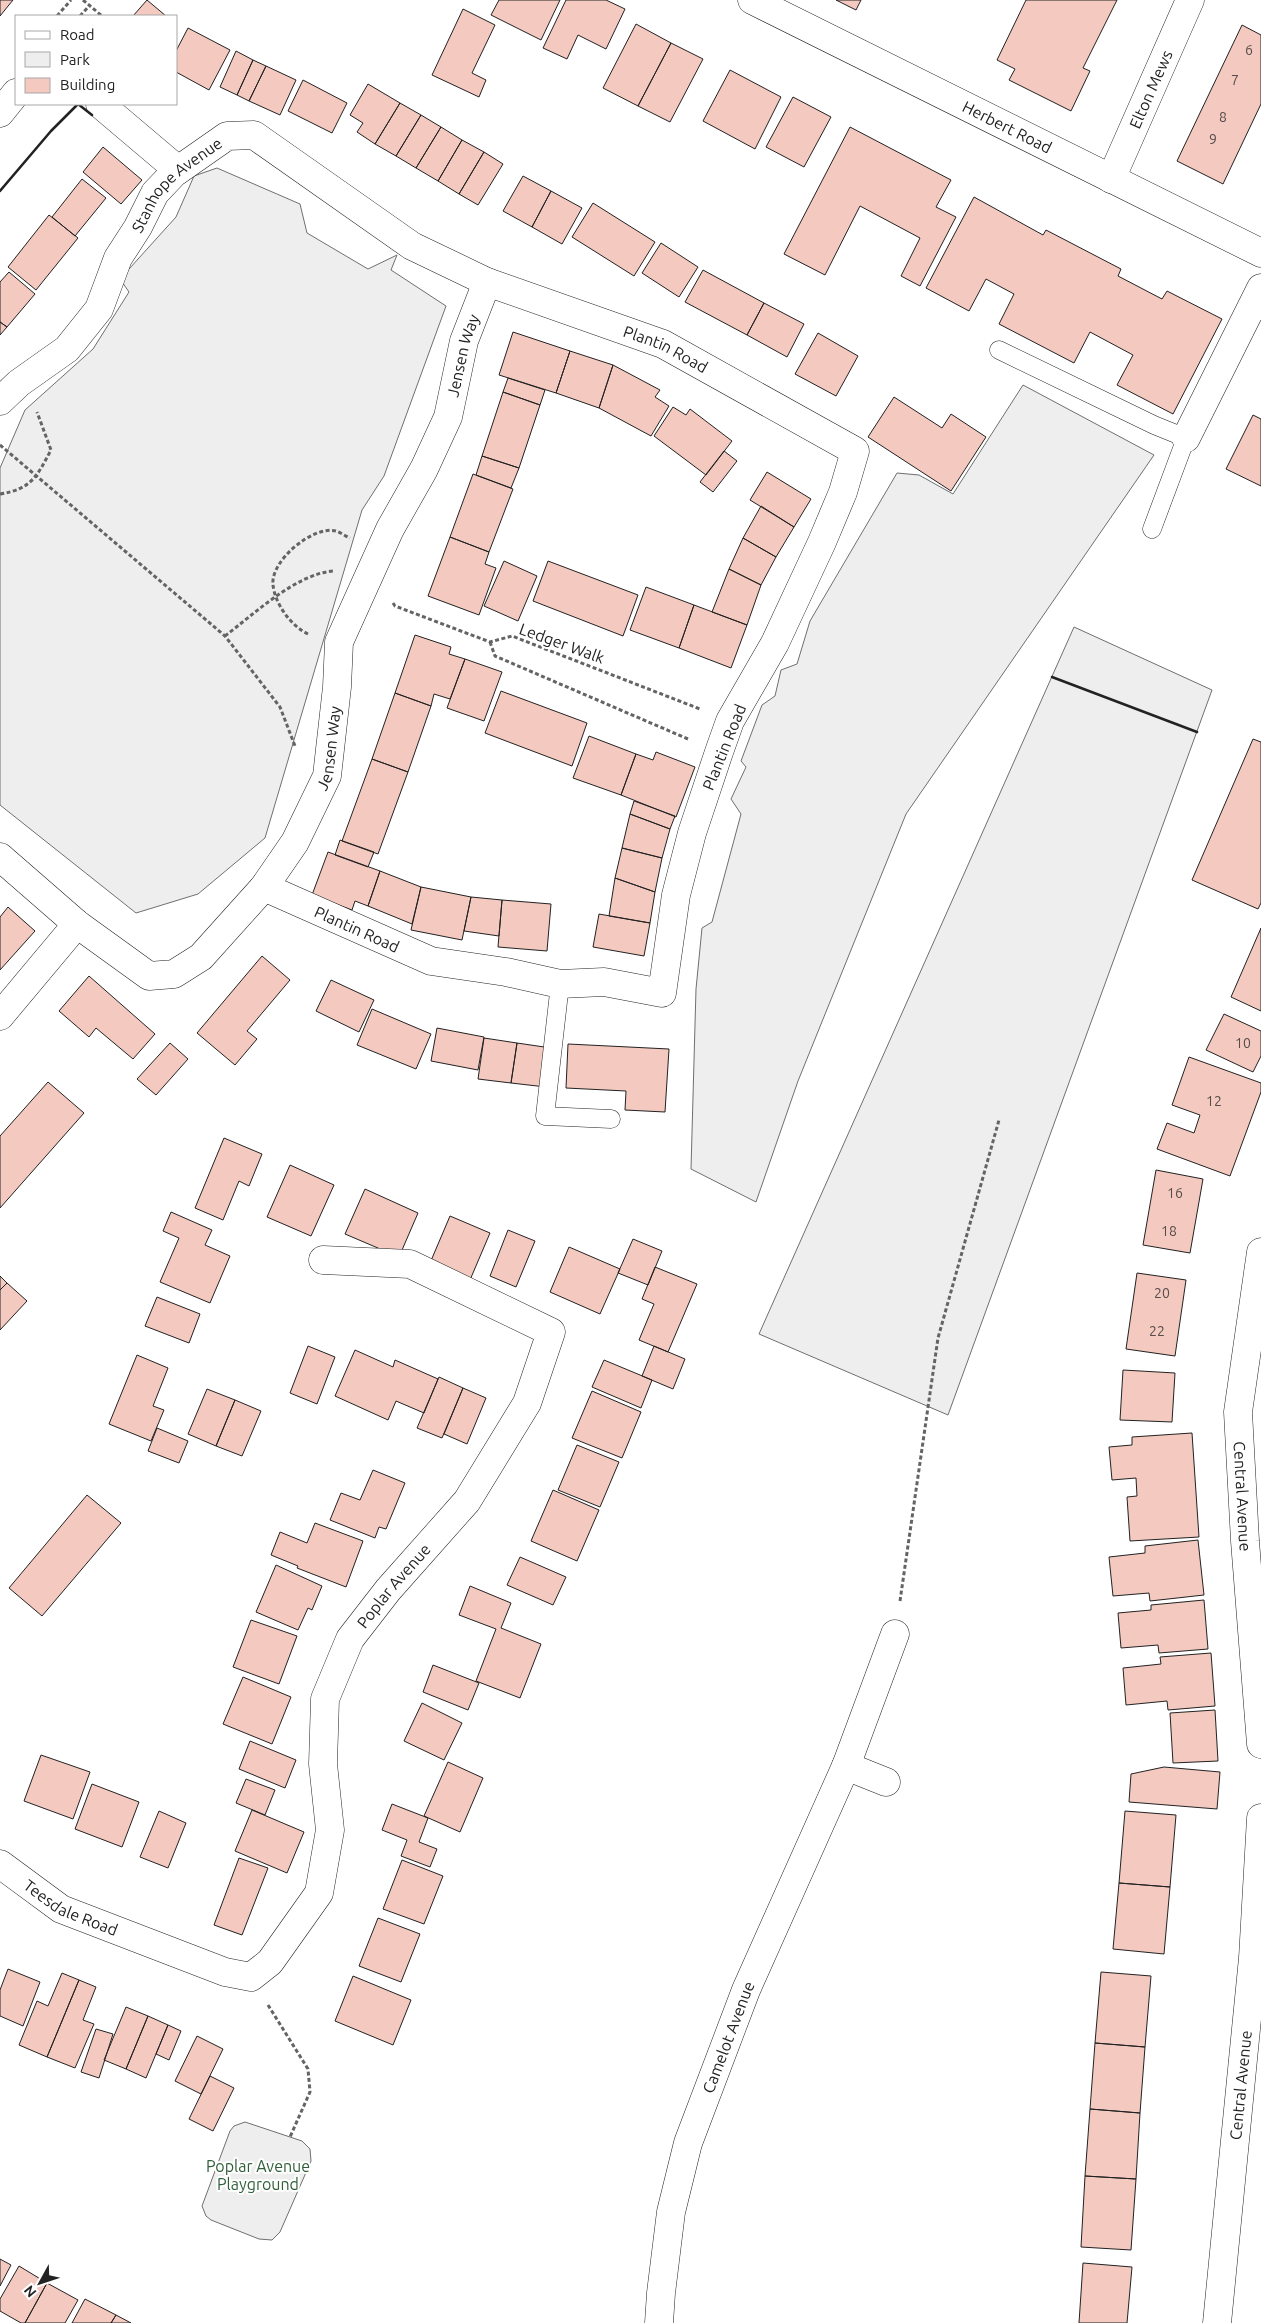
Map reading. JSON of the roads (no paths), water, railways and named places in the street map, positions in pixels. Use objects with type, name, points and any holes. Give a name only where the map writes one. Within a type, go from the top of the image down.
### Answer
[{"type":"street","name":"Herbert Road","points":[[752,0],[1261,253]]},
{"type":"street","name":"Elton Mews","points":[[1111,179],[1190,0]]},
{"type":"street","points":[[0,113],[15,94]]},
{"type":"street","points":[[101,105],[178,170]]},
{"type":"street","name":"Stanhope Avenue","points":[[9,393],[67,349],[99,309],[118,258],[138,227],[155,193],[178,170],[227,136],[254,135],[412,246],[487,282]]},
{"type":"street","name":"Jensen Way","points":[[0,857],[77,924],[149,976],[174,974],[201,958],[264,887],[295,842],[327,776],[337,687],[339,642],[381,549],[424,469],[448,417],[464,341],[487,282]]},
{"type":"street","name":"Plantin Road","points":[[264,887],[431,961],[506,972],[560,984],[604,982],[662,993],[676,895],[692,833],[730,721],[775,643],[843,492],[855,451],[663,344],[487,282]]},
{"type":"street","points":[[1186,438],[1261,288]]},
{"type":"street","points":[[0,1016],[77,924]]},
{"type":"street","name":"Central Avenue","points":[[1261,1252],[1238,1412],[1245,1541],[1261,1744]]},
{"type":"street","name":"Poplar Avenue","points":[[148,1943],[226,1972],[251,1977],[270,1962],[319,1894],[330,1830],[323,1764],[325,1699],[350,1639],[388,1590],[468,1501],[527,1403],[552,1332],[410,1264],[323,1260]]},
{"type":"street","name":"Camelot Avenue","points":[[659,2323],[671,2212],[688,2143],[746,1990],[846,1766],[895,1634]]},
{"type":"street","points":[[846,1766],[886,1782]]},
{"type":"street","name":"Central Avenue","points":[[1217,2323],[1253,1958],[1261,1818]]},
{"type":"street","name":"Teesdale Road","points":[[0,1864],[61,1909],[148,1943]]},
{"type":"lane","points":[[1000,350],[1154,425],[1186,438],[1152,528]]},
{"type":"lane","points":[[560,984],[545,1116],[611,1119]]},
{"type":"park label","name":"Poplar Avenue Playground","points":[[258,2175]]}]
